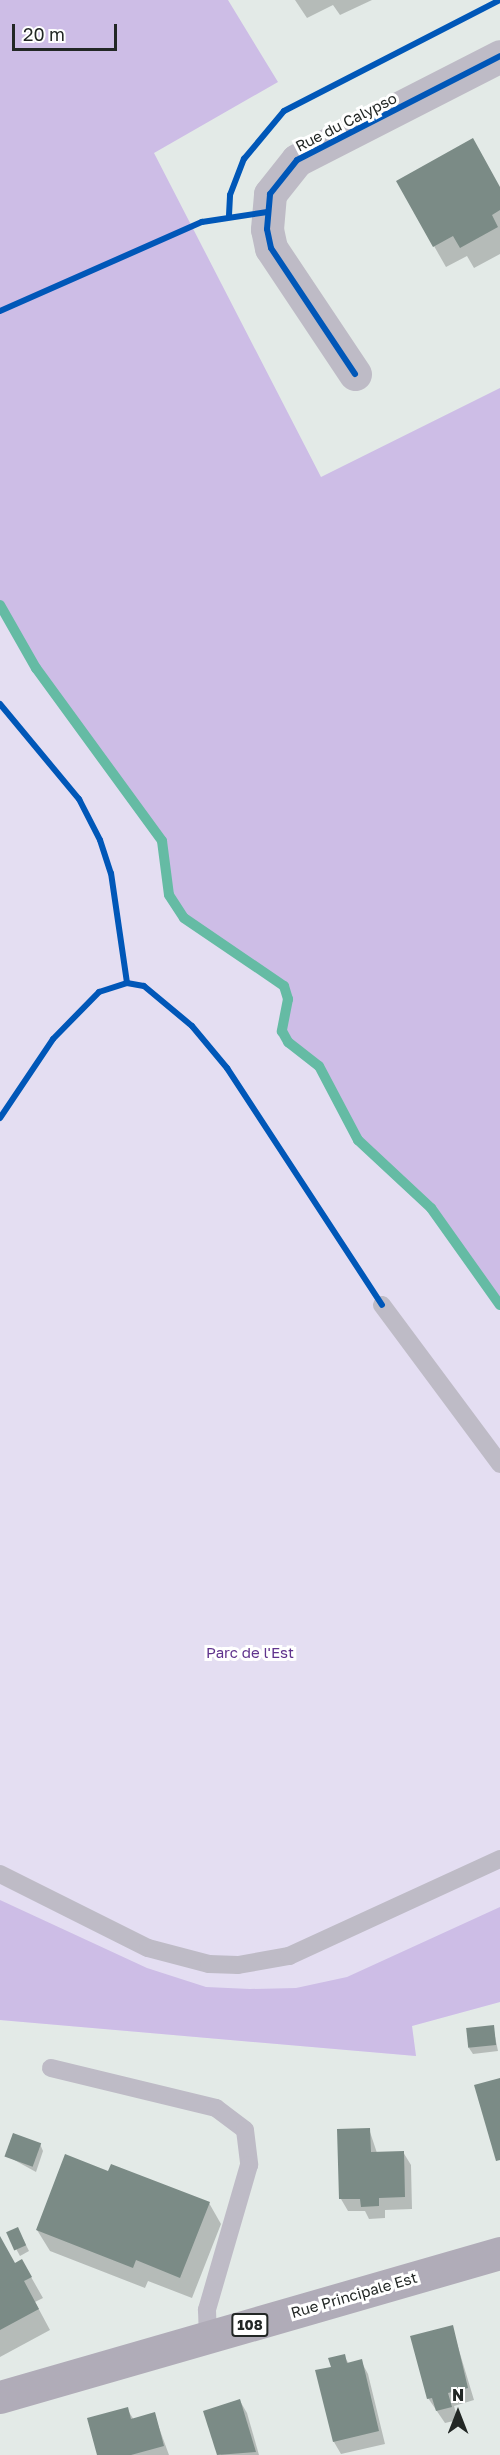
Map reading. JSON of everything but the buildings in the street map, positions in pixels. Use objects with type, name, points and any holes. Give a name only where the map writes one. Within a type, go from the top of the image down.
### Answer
[{"type":"main road","name":"Rue Principale Est","points":[[0,2397],[500,2253]]},
{"type":"street","name":"Rue du Calypso","points":[[355,374],[271,248],[267,212],[277,181],[297,160],[500,56]]},
{"type":"lane","points":[[382,1305],[500,1464]]},
{"type":"lane","points":[[0,1874],[148,1948],[209,1964],[237,1965],[289,1956],[500,1859]]},
{"type":"lane","points":[[51,2068],[216,2108],[245,2130],[249,2165],[207,2310],[208,2337]]},
{"type":"green space","name":"Parc de l'Est","points":[[0,605],[36,668],[162,841],[166,858],[216,942],[284,986],[288,1042],[319,1066],[358,1140],[431,1208],[500,1305],[500,2002],[412,2026],[416,2056],[0,2020]]},
{"type":"shaded area","points":[[0,0],[228,0],[278,82],[154,153],[321,477],[500,388],[500,1305],[431,1208],[358,1140],[319,1066],[288,1042],[282,1031],[288,999],[284,986],[184,918],[169,895],[162,841],[36,668],[0,605]]},
{"type":"shaded area","points":[[0,1900],[147,1968],[206,1987],[250,1989],[296,1988],[347,1977],[500,1907],[500,2002],[412,2026],[416,2056],[0,2020]]},
{"type":"waterway","points":[[0,605],[36,668],[162,841],[169,895],[184,918],[284,986],[288,999],[282,1031],[288,1042],[319,1066],[358,1140],[431,1208],[500,1305]]},
{"type":"cycle path","points":[[229,215],[230,195],[244,159],[284,111],[500,0]]},
{"type":"cycle path","points":[[355,374],[271,248],[267,229],[270,194],[297,160],[500,56]]},
{"type":"cycle path","points":[[0,311],[202,222],[267,212]]},
{"type":"cycle path","points":[[0,704],[79,799],[100,840],[111,873],[127,983]]},
{"type":"cycle path","points":[[0,1118],[53,1039],[99,992],[127,983],[144,986],[192,1026],[227,1068],[382,1305]]}]
